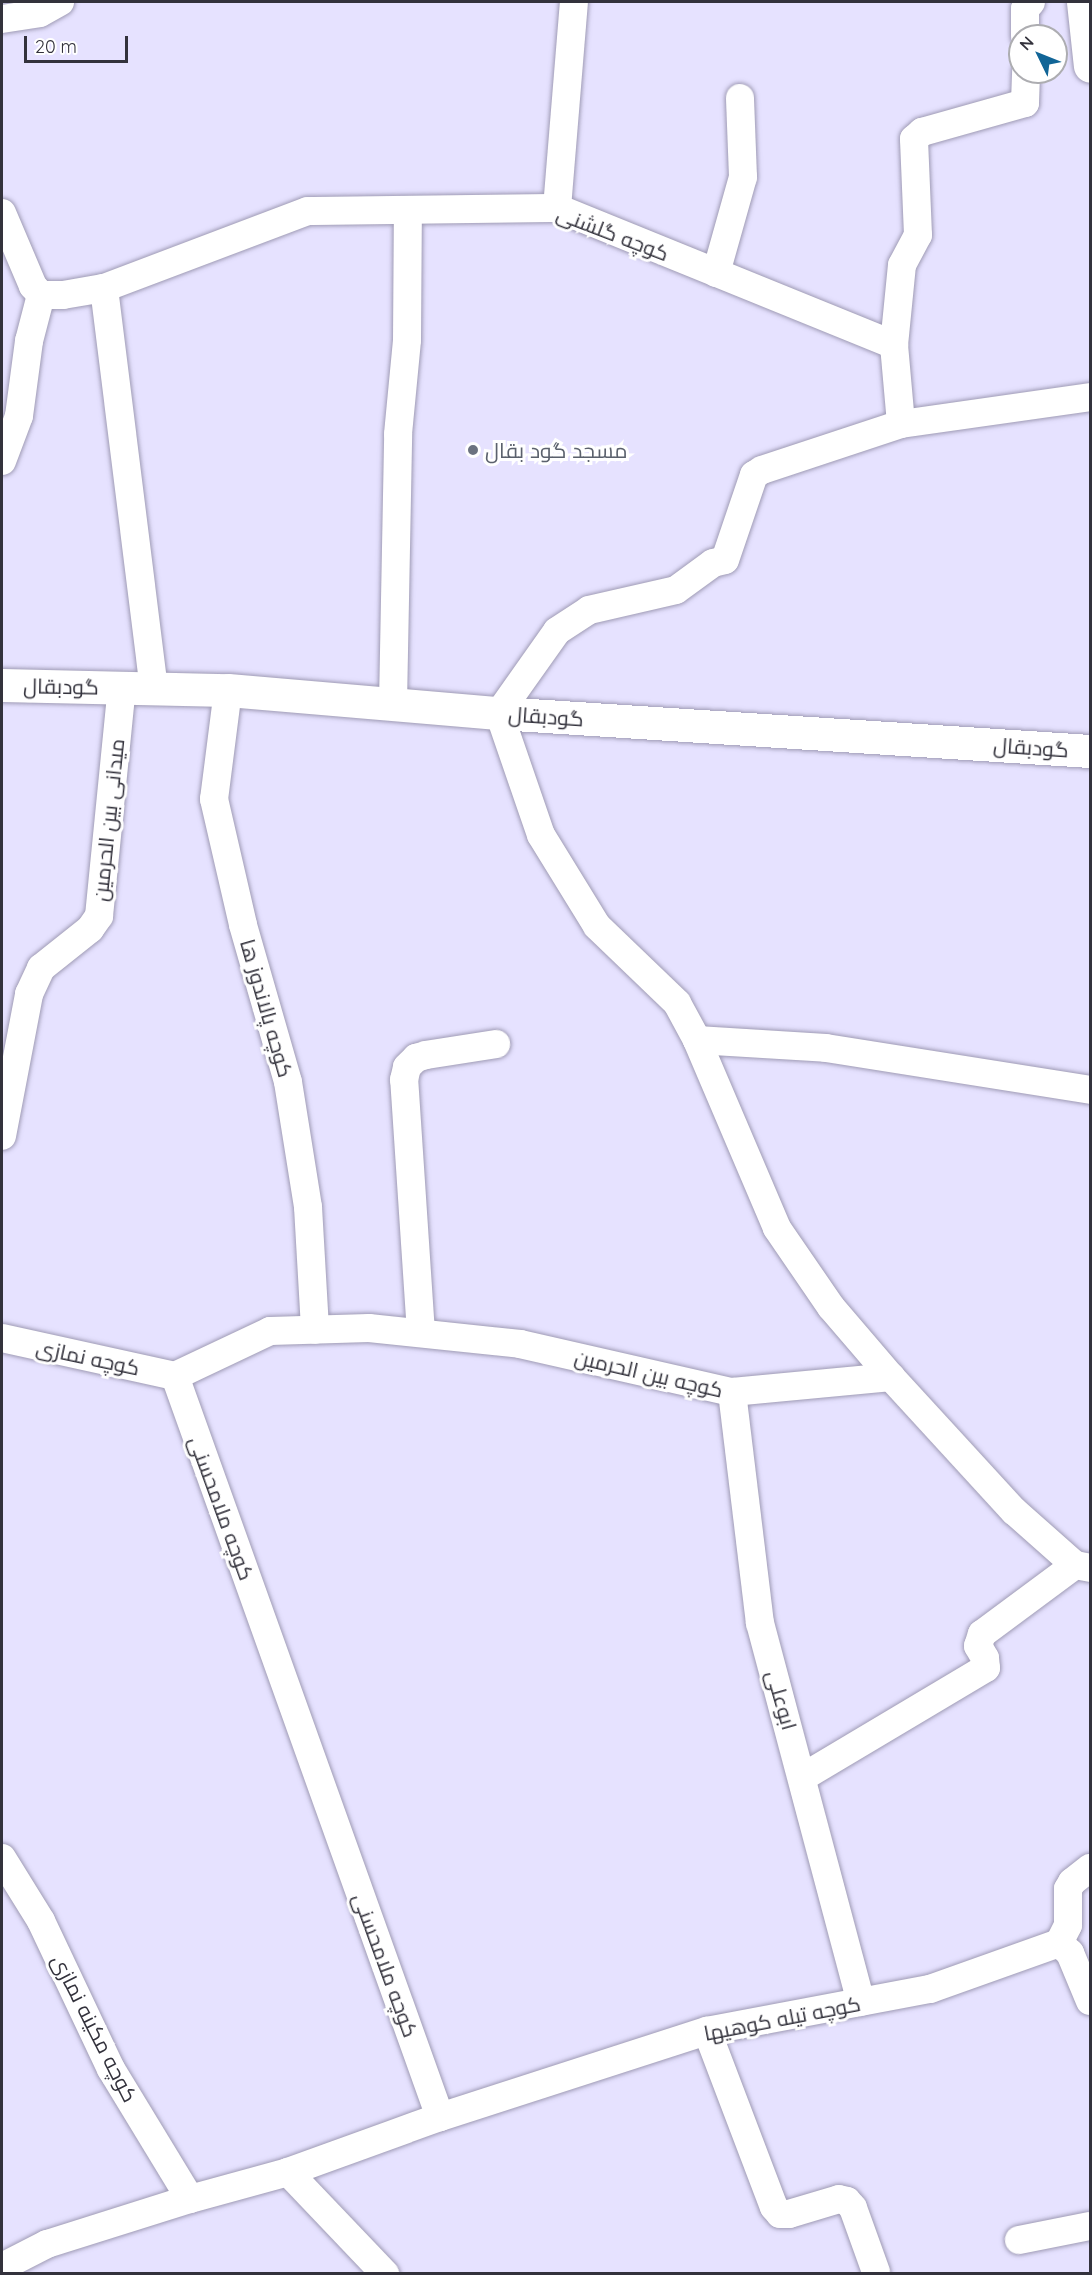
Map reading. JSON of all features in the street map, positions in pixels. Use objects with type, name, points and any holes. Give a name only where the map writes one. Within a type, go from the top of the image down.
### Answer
[{"type":"street","points":[[2,19],[40,13],[60,2]]},
{"type":"street","points":[[557,208],[574,2]]},
{"type":"street","points":[[1025,24],[1025,9],[1031,2]]},
{"type":"street","points":[[1083,2],[1090,66]]},
{"type":"street","points":[[901,424],[894,345],[902,265],[918,235],[914,139],[922,132],[1025,103],[1026,84]]},
{"type":"street","points":[[716,273],[742,177],[740,98]]},
{"type":"street","name":"کوچه گلشنی","points":[[41,295],[63,295],[104,288],[308,211],[557,208],[894,345]]},
{"type":"street","points":[[393,704],[398,434],[407,340],[408,211]]},
{"type":"street","points":[[2,213],[33,286],[41,295],[29,341],[19,416],[2,461]]},
{"type":"street","points":[[104,288],[154,688]]},
{"type":"street","points":[[803,1777],[986,1668],[985,1658],[978,1646],[982,1634],[1083,1567],[1014,1511],[891,1377],[831,1307],[777,1228],[697,1040],[676,1003],[597,926],[541,836],[499,713],[557,631],[589,610],[676,590],[713,563],[725,560],[754,475],[762,470],[901,424],[1090,397]]},
{"type":"street","name":"گودبقال","points":[[2,685],[228,690],[499,713],[1090,751]]},
{"type":"street","name":"میدانی بین الحرمین","points":[[2,1136],[29,994],[40,968],[90,929],[99,916],[122,687]]},
{"type":"street","name":"کوچه پالاندوز ها","points":[[228,690],[214,799],[243,925],[288,1082],[309,1207],[315,1330]]},
{"type":"street","points":[[697,1040],[826,1048],[1090,1090]]},
{"type":"street","points":[[421,1333],[404,1080],[406,1067],[416,1058],[426,1055],[496,1044]]},
{"type":"street","name":"کوچه بین الحرمین","points":[[175,1376],[270,1331],[369,1328],[520,1344],[732,1392],[891,1377]]},
{"type":"street","name":"کوچه نمازی","points":[[2,1338],[175,1376]]},
{"type":"street","name":"کوچه ملامحسنی","points":[[175,1376],[441,2116]]},
{"type":"street","name":"ابوعلی","points":[[732,1392],[760,1623],[803,1777],[861,2002]]},
{"type":"street","name":"کوچه مکینه نمازی","points":[[2,1858],[42,1921],[111,2069],[190,2199]]},
{"type":"street","points":[[1090,1868],[1072,1882],[1068,1889],[1068,1925],[1059,1942],[1070,1953],[1090,2001]]},
{"type":"street","name":"کوچه تیله کوهیها","points":[[441,2116],[707,2031],[930,1989],[1059,1942]]},
{"type":"street","points":[[707,2031],[774,2207],[780,2214],[789,2214],[839,2199],[847,2201],[853,2208],[876,2272]]},
{"type":"street","points":[[2,2267],[47,2244],[190,2199],[288,2172],[441,2116]]},
{"type":"street","points":[[288,2172],[385,2274]]},
{"type":"street","points":[[1019,2240],[1090,2226]]},
{"type":"place","name":"مسجد گود بقال","points":[[473,450]]}]
